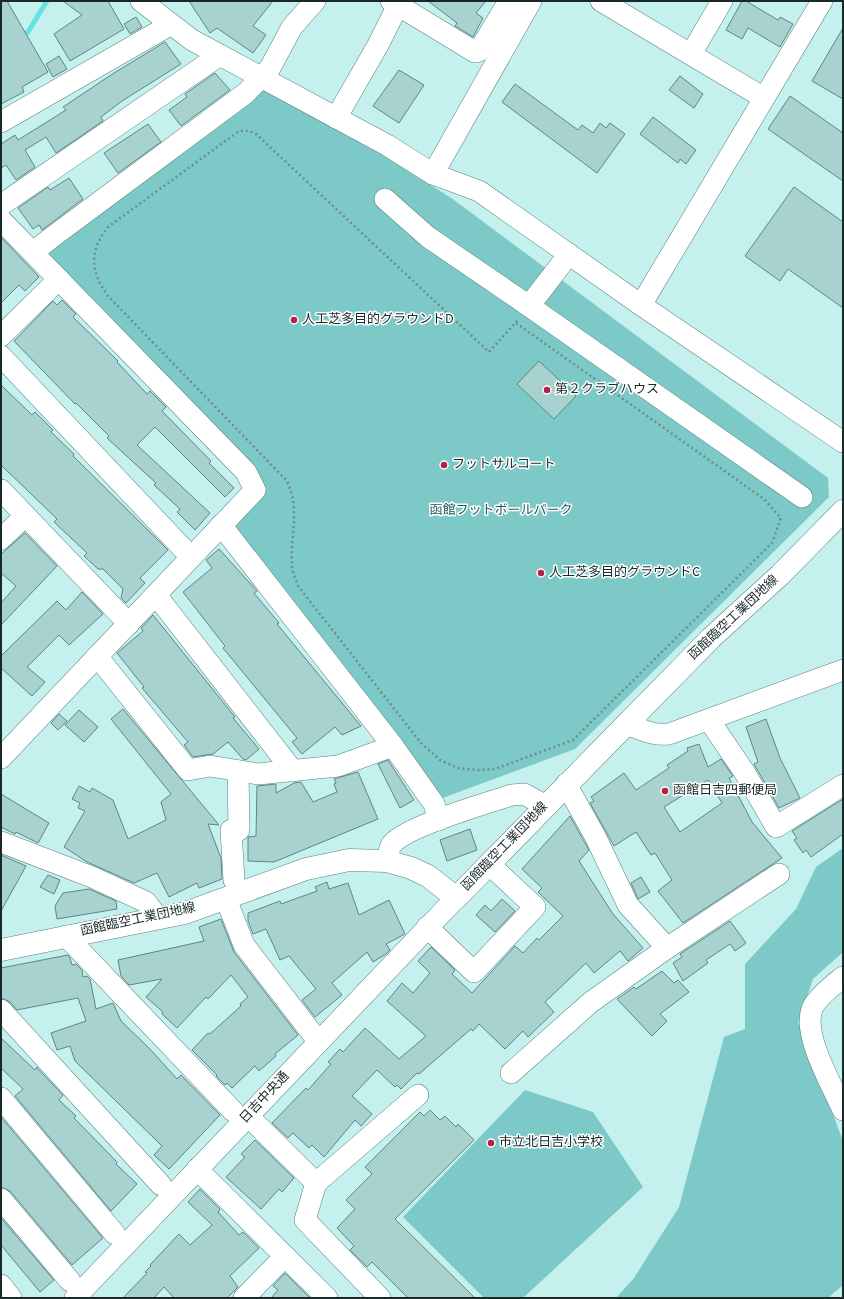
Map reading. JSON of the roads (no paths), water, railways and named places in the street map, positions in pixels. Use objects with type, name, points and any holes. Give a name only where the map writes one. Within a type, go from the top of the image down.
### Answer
[{"type":"main road","name":"函館臨空工業団地線","points":[[1,950],[185,913],[230,890],[306,869],[349,860],[387,861],[411,868],[428,876],[456,898],[566,784],[711,638],[780,575],[843,511]]},
{"type":"street","points":[[141,1],[170,25],[192,40],[387,145],[433,174],[479,191],[641,305],[843,442]]},
{"type":"street","points":[[33,252],[246,93],[270,68],[292,27],[315,1]]},
{"type":"street","points":[[336,118],[378,45],[395,3],[475,52],[479,51],[509,1]]},
{"type":"street","points":[[433,174],[531,1]]},
{"type":"street","points":[[601,1],[624,7],[691,54],[764,98]]},
{"type":"street","points":[[691,54],[722,1]]},
{"type":"street","points":[[641,305],[822,1]]},
{"type":"street","points":[[1,122],[170,25]]},
{"type":"street","points":[[1,205],[220,55]]},
{"type":"street","points":[[385,199],[428,237],[802,497]]},
{"type":"street","points":[[1,220],[246,472],[255,490],[98,656],[9,738],[1,758]]},
{"type":"street","points":[[529,306],[569,254]]},
{"type":"street","points":[[1,336],[59,279]]},
{"type":"street","points":[[1,356],[192,557]]},
{"type":"street","points":[[1,490],[129,624]]},
{"type":"street","points":[[1,539],[25,516]]},
{"type":"street","points":[[221,525],[393,746],[434,804],[439,820]]},
{"type":"street","points":[[156,595],[293,771]]},
{"type":"street","points":[[98,656],[188,770],[210,766],[258,774],[338,766],[393,746]]},
{"type":"street","points":[[626,724],[660,735],[709,720],[843,670]]},
{"type":"street","points":[[709,720],[745,773],[776,827],[843,785]]},
{"type":"street","points":[[238,771],[240,830],[231,830],[230,890],[244,945],[318,1041]]},
{"type":"street","points":[[566,784],[594,836],[628,905],[667,948]]},
{"type":"street","points":[[387,861],[391,844],[402,836],[439,820],[512,795],[524,794],[546,806]]},
{"type":"street","points":[[1,842],[92,877],[146,902],[158,918]]},
{"type":"street","points":[[427,927],[474,972],[535,907],[489,864]]},
{"type":"street","points":[[511,1074],[591,1002],[667,948],[779,874]]},
{"type":"street","name":"日吉中央通","points":[[72,1290],[197,1169],[241,1114],[318,1041],[456,898]]},
{"type":"street","points":[[66,936],[241,1114],[316,1183]]},
{"type":"street","points":[[843,977],[818,999],[813,1006],[810,1018],[810,1028],[815,1044],[843,1110]]},
{"type":"street","points":[[1,1010],[161,1186]]},
{"type":"street","points":[[380,1298],[305,1220],[316,1183],[418,1095]]},
{"type":"street","points":[[1,1098],[115,1234]]},
{"type":"street","points":[[197,1169],[327,1298]]},
{"type":"street","points":[[1,1199],[72,1290]]},
{"type":"street","points":[[244,1298],[285,1256]]},
{"type":"street","points":[[1,1285],[11,1298]]},
{"type":"waterway","points":[[20,36],[28,32],[47,1]]},
{"type":"place","name":"人工芝多目的グラウンドD","points":[[294,320]]},
{"type":"place","name":"第２クラブハウス","points":[[547,390]]},
{"type":"place","name":"フットサルコート","points":[[444,465]]},
{"type":"place","name":"人工芝多目的グラウンドC","points":[[541,573]]},
{"type":"place","name":"函館日吉四郵便局","points":[[665,791]]},
{"type":"place","name":"市立北日吉小学校","points":[[491,1143]]},
{"type":"park label","name":"函館フットボールパーク","points":[[501,511]]}]
